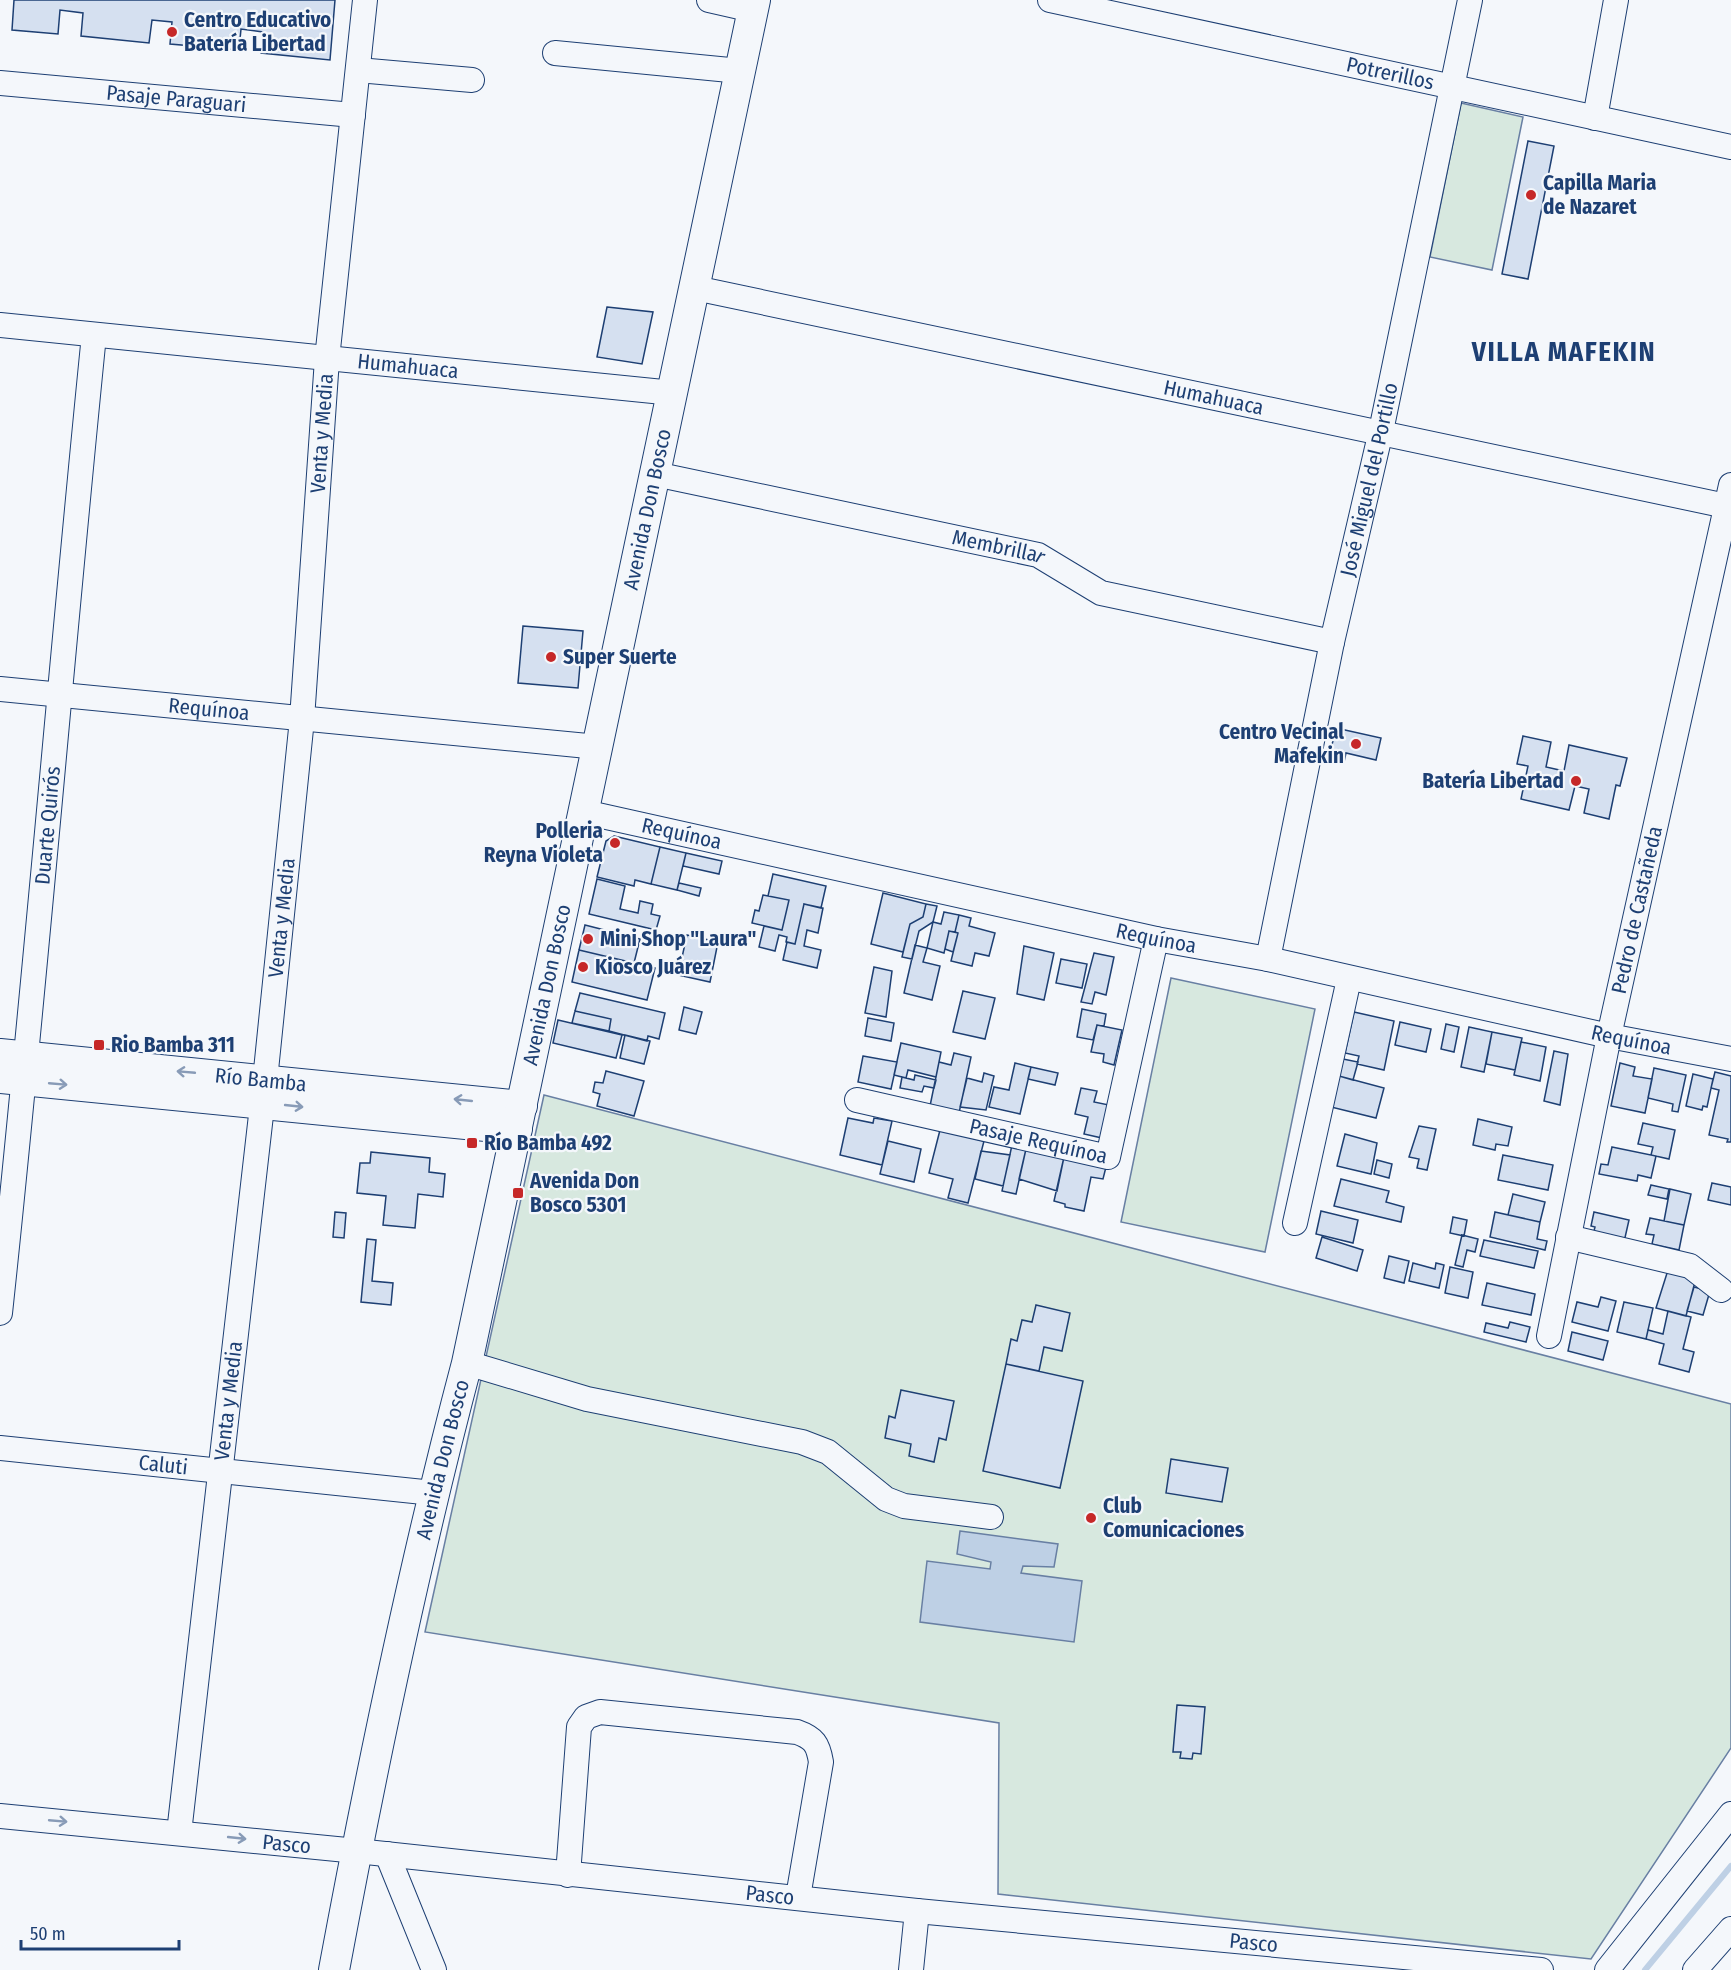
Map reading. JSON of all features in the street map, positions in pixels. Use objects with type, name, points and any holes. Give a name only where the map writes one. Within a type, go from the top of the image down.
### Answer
[{"type":"main road","name":"Avenida Don Bosco","points":[[334,1970],[433,1493],[467,1363],[754,5]]},
{"type":"main road","name":"Río Bamba","points":[[13,1067],[519,1118]]},
{"type":"street","name":"Venta y Media","points":[[179,1833],[264,1091],[302,718],[327,359],[365,0]]},
{"type":"street","points":[[709,0],[754,5]]},
{"type":"street","name":"Potrerillos","points":[[1050,0],[1731,147]]},
{"type":"street","name":"José Miguel del Portillo","points":[[1268,959],[1332,642],[1381,432],[1470,0]]},
{"type":"street","points":[[1595,118],[1616,0]]},
{"type":"street","points":[[555,53],[740,71]]},
{"type":"street","points":[[358,70],[472,80]]},
{"type":"street","name":"Pasaje Paraguari","points":[[0,83],[353,115]]},
{"type":"street","name":"Humahuaca","points":[[695,288],[1381,432],[1729,500]]},
{"type":"street","name":"Humahuaca","points":[[0,326],[673,393]]},
{"type":"street","name":"Duarte Quirós","points":[[0,1313],[13,1067],[58,694],[94,335]]},
{"type":"street","name":"Membrillar","points":[[655,474],[1038,555],[1101,593],[1332,642]]},
{"type":"street","name":"Pedro de Castañeda","points":[[1549,1336],[1609,1036],[1729,500]]},
{"type":"street","name":"Requínoa","points":[[0,689],[598,747]]},
{"type":"street","name":"Requínoa","points":[[584,812],[1156,939],[1268,959],[1609,1036],[1731,1059]]},
{"type":"street","name":"Pasaje Requínoa","points":[[857,1100],[1108,1157],[1156,939]]},
{"type":"street","points":[[1295,1223],[1349,979]]},
{"type":"street","points":[[1568,1237],[1690,1266],[1721,1290]]},
{"type":"street","points":[[467,1363],[587,1399],[802,1442],[828,1452],[886,1499],[904,1506],[991,1517]]},
{"type":"street","name":"Caluti","points":[[0,1448],[433,1493]]},
{"type":"street","points":[[568,1875],[579,1727],[586,1717],[600,1712],[786,1730],[811,1737],[818,1747],[821,1762],[798,1898]]},
{"type":"street","points":[[1607,1970],[1731,1814]]},
{"type":"street","name":"Pasco","points":[[0,1816],[387,1854],[917,1911],[1540,1970]]},
{"type":"street","points":[[387,1854],[434,1970]]},
{"type":"street","points":[[910,1970],[917,1911]]},
{"type":"street","points":[[1695,1970],[1731,1929]]},
{"type":"shaded area","points":[[1461,103],[1523,117],[1492,270],[1430,257]]},
{"type":"shaded area","points":[[1171,978],[1315,1009],[1265,1252],[1121,1222]]},
{"type":"shaded area","name":"Club Comunicaciones","points":[[544,1095],[1731,1404],[1731,1748],[1591,1959],[998,1894],[999,1723],[425,1632]]},
{"type":"water","points":[[960,1531],[1058,1544],[1054,1567],[1023,1566],[1021,1573],[1082,1581],[1074,1642],[920,1622],[927,1561],[990,1569],[991,1562],[957,1554]]},
{"type":"building","points":[[14,0],[335,0],[330,60],[261,53],[263,32],[241,29],[239,50],[170,44],[172,22],[152,20],[149,43],[81,36],[83,13],[60,10],[58,34],[12,30]]},
{"type":"building","name":"Capilla Maria de Nazaret","points":[[1528,141],[1554,146],[1528,279],[1502,274]]},
{"type":"building","points":[[607,307],[653,312],[642,364],[597,357]]},
{"type":"building","name":"Super Suerte","points":[[523,626],[583,631],[578,688],[518,683]]},
{"type":"building","name":"Centro Vecinal Mafekin","points":[[1336,728],[1381,738],[1376,760],[1346,753],[1344,762],[1336,760],[1338,751],[1331,749]]},
{"type":"building","name":"Batería Libertad","points":[[1523,736],[1551,742],[1546,767],[1564,771],[1569,745],[1627,758],[1620,786],[1616,785],[1609,819],[1584,813],[1589,789],[1575,786],[1569,810],[1521,799],[1528,766],[1517,764]]},
{"type":"building","points":[[614,836],[660,847],[651,884],[635,880],[634,886],[597,877],[606,841]]},
{"type":"building","points":[[660,847],[686,853],[677,890],[651,884]]},
{"type":"building","points":[[686,853],[722,861],[719,874],[683,866]]},
{"type":"building","points":[[773,874],[826,886],[821,908],[804,904],[795,944],[786,942],[787,937],[779,935],[775,951],[759,947],[764,926],[782,930],[789,900],[768,896]]},
{"type":"building","points":[[597,879],[625,886],[620,909],[638,913],[640,901],[653,904],[651,914],[660,916],[656,930],[589,914]]},
{"type":"building","points":[[679,883],[701,888],[699,896],[677,890]]},
{"type":"building","points":[[883,893],[926,904],[923,917],[910,924],[903,952],[871,944]]},
{"type":"building","points":[[763,895],[789,900],[782,930],[752,923],[755,910],[759,911]]},
{"type":"building","points":[[804,904],[823,908],[818,933],[807,930],[804,946],[821,950],[817,968],[783,960],[787,942],[795,944]]},
{"type":"building","points":[[926,904],[937,906],[933,922],[919,931],[912,959],[902,957],[910,924],[923,917]]},
{"type":"building","points":[[944,912],[959,915],[955,932],[949,931],[944,953],[927,948],[933,922],[941,924]]},
{"type":"building","points":[[959,915],[971,918],[969,926],[995,933],[989,956],[975,953],[972,966],[951,961],[958,933],[955,932]]},
{"type":"building","points":[[585,925],[640,939],[634,963],[579,950]]},
{"type":"building","points":[[949,931],[958,933],[953,952],[945,949]]},
{"type":"building","points":[[687,935],[718,942],[710,982],[678,975]]},
{"type":"building","points":[[915,945],[927,948],[923,962],[940,966],[932,1000],[904,993]]},
{"type":"building","points":[[1024,946],[1054,953],[1044,1000],[1017,994]]},
{"type":"building","points":[[579,950],[655,968],[647,1000],[572,982]]},
{"type":"building","points":[[1094,953],[1114,957],[1106,995],[1095,992],[1092,1004],[1081,1002]]},
{"type":"building","points":[[1061,959],[1087,964],[1082,988],[1056,983]]},
{"type":"building","points":[[874,967],[892,971],[886,1017],[865,1013]]},
{"type":"building","points":[[963,991],[995,998],[985,1039],[953,1032]]},
{"type":"building","points":[[580,993],[665,1013],[659,1039],[648,1036],[647,1041],[609,1031],[611,1019],[575,1011]]},
{"type":"building","points":[[684,1007],[702,1012],[696,1034],[679,1030]]},
{"type":"building","points":[[1082,1009],[1106,1014],[1104,1026],[1097,1025],[1093,1040],[1077,1037]]},
{"type":"building","points":[[575,1011],[611,1019],[609,1031],[572,1023]]},
{"type":"building","points":[[1354,1012],[1394,1021],[1384,1070],[1357,1064],[1359,1056],[1345,1053]]},
{"type":"building","points":[[868,1018],[894,1023],[891,1041],[865,1036]]},
{"type":"building","points":[[558,1020],[622,1035],[616,1058],[553,1043]]},
{"type":"building","points":[[1400,1022],[1431,1029],[1426,1052],[1395,1045]]},
{"type":"building","points":[[1446,1024],[1459,1027],[1454,1052],[1441,1049]]},
{"type":"building","points":[[1097,1025],[1122,1030],[1114,1065],[1103,1062],[1104,1054],[1091,1052]]},
{"type":"building","points":[[1469,1027],[1492,1032],[1484,1072],[1461,1067]]},
{"type":"building","points":[[1492,1032],[1522,1038],[1515,1070],[1486,1064]]},
{"type":"building","points":[[625,1035],[650,1041],[644,1064],[620,1058]]},
{"type":"building","points":[[1521,1042],[1546,1047],[1540,1081],[1514,1075]]},
{"type":"building","points":[[901,1043],[941,1052],[936,1077],[908,1070],[906,1078],[894,1075]]},
{"type":"building","points":[[1554,1051],[1568,1054],[1560,1105],[1544,1101]]},
{"type":"building","points":[[954,1053],[971,1057],[959,1113],[930,1106],[939,1062],[951,1065]]},
{"type":"building","points":[[863,1056],[897,1062],[891,1089],[858,1082]]},
{"type":"building","points":[[1343,1059],[1358,1062],[1353,1080],[1339,1076]]},
{"type":"building","points":[[1015,1063],[1031,1067],[1020,1114],[989,1107],[994,1087],[1009,1090]]},
{"type":"building","points":[[1620,1063],[1635,1067],[1633,1076],[1652,1079],[1645,1113],[1611,1106]]},
{"type":"building","points":[[1031,1067],[1058,1073],[1055,1085],[1028,1079]]},
{"type":"building","points":[[1654,1068],[1686,1075],[1678,1112],[1672,1111],[1673,1104],[1648,1098]]},
{"type":"building","points":[[606,1071],[644,1081],[634,1116],[597,1106],[600,1094],[593,1092],[595,1082],[603,1083]]},
{"type":"building","points":[[1715,1072],[1731,1076],[1731,1142],[1727,1142],[1728,1139],[1709,1135],[1719,1090],[1711,1088]]},
{"type":"building","points":[[984,1073],[994,1076],[986,1110],[960,1107],[967,1078],[982,1082]]},
{"type":"building","points":[[1693,1074],[1713,1079],[1707,1107],[1703,1106],[1702,1110],[1686,1106]]},
{"type":"building","points":[[915,1075],[936,1080],[934,1088],[924,1086],[922,1092],[900,1088],[902,1077],[914,1080]]},
{"type":"building","points":[[1339,1076],[1384,1088],[1376,1118],[1331,1107]]},
{"type":"building","points":[[1081,1088],[1097,1091],[1094,1102],[1109,1105],[1102,1138],[1084,1134],[1088,1117],[1075,1114]]},
{"type":"building","points":[[848,1118],[873,1123],[874,1118],[892,1121],[882,1165],[840,1155]]},
{"type":"building","points":[[1478,1119],[1512,1127],[1508,1146],[1496,1144],[1495,1150],[1473,1145]]},
{"type":"building","points":[[1643,1123],[1675,1130],[1669,1159],[1651,1155],[1653,1147],[1638,1144]]},
{"type":"building","points":[[1419,1126],[1436,1129],[1427,1170],[1417,1168],[1419,1159],[1409,1157]]},
{"type":"building","points":[[940,1130],[984,1141],[968,1203],[948,1198],[953,1179],[929,1173]]},
{"type":"building","points":[[1345,1134],[1377,1143],[1371,1174],[1337,1166]]},
{"type":"building","points":[[888,1141],[921,1149],[914,1182],[880,1174]]},
{"type":"building","points":[[1012,1145],[1026,1149],[1016,1194],[1002,1191]]},
{"type":"building","points":[[1612,1147],[1656,1156],[1651,1178],[1638,1175],[1637,1181],[1599,1174],[1601,1164],[1608,1165]]},
{"type":"building","points":[[1026,1149],[1064,1157],[1057,1191],[1019,1179]]},
{"type":"building","points":[[981,1151],[1010,1155],[1003,1186],[975,1179]]},
{"type":"building","points":[[371,1152],[430,1158],[429,1172],[445,1174],[443,1197],[418,1194],[415,1228],[383,1225],[386,1196],[357,1193],[360,1163],[370,1163]]},
{"type":"building","points":[[1503,1155],[1553,1165],[1548,1190],[1498,1180]]},
{"type":"building","points":[[1064,1157],[1106,1167],[1103,1179],[1091,1177],[1084,1211],[1065,1207],[1065,1204],[1054,1201]]},
{"type":"building","points":[[1377,1160],[1392,1164],[1389,1178],[1374,1174]]},
{"type":"building","points":[[1341,1179],[1389,1191],[1386,1202],[1404,1207],[1401,1222],[1334,1206]]},
{"type":"building","points":[[1712,1183],[1731,1187],[1731,1205],[1708,1200]]},
{"type":"building","points":[[1651,1185],[1669,1189],[1667,1199],[1648,1195]]},
{"type":"building","points":[[1670,1189],[1691,1194],[1684,1225],[1664,1221]]},
{"type":"building","points":[[1513,1194],[1545,1202],[1540,1222],[1508,1215]]},
{"type":"building","points":[[1321,1211],[1358,1220],[1353,1243],[1316,1234]]},
{"type":"building","points":[[335,1212],[346,1213],[344,1238],[333,1237]]},
{"type":"building","points":[[1495,1212],[1540,1222],[1537,1239],[1547,1241],[1545,1250],[1490,1237]]},
{"type":"building","points":[[1594,1212],[1629,1220],[1624,1242],[1593,1235],[1595,1227],[1591,1226]]},
{"type":"building","points":[[1453,1217],[1467,1220],[1464,1236],[1450,1233]]},
{"type":"building","points":[[1650,1218],[1684,1225],[1679,1250],[1652,1244],[1654,1235],[1646,1234]]},
{"type":"building","points":[[1462,1235],[1478,1239],[1475,1252],[1467,1250],[1463,1267],[1455,1265]]},
{"type":"building","points":[[1322,1237],[1363,1250],[1357,1271],[1316,1258]]},
{"type":"building","points":[[367,1239],[376,1240],[372,1281],[393,1283],[391,1305],[361,1302]]},
{"type":"building","points":[[1484,1240],[1538,1251],[1534,1268],[1480,1256]]},
{"type":"building","points":[[1389,1256],[1409,1261],[1404,1283],[1384,1278]]},
{"type":"building","points":[[1413,1263],[1435,1269],[1436,1263],[1444,1265],[1439,1288],[1409,1281]]},
{"type":"building","points":[[1450,1267],[1473,1272],[1468,1298],[1445,1293]]},
{"type":"building","points":[[1668,1270],[1696,1278],[1686,1316],[1656,1308]]},
{"type":"building","points":[[1487,1283],[1535,1294],[1531,1315],[1482,1305]]},
{"type":"building","points":[[1694,1287],[1710,1291],[1703,1315],[1687,1311]]},
{"type":"building","points":[[1601,1297],[1616,1301],[1608,1331],[1572,1322],[1577,1302],[1598,1307]]},
{"type":"building","points":[[1624,1302],[1653,1308],[1646,1339],[1617,1332]]},
{"type":"building","points":[[1036,1305],[1070,1313],[1062,1351],[1044,1347],[1039,1371],[1006,1364],[1011,1339],[1017,1341],[1022,1320],[1032,1322]]},
{"type":"building","points":[[1668,1311],[1691,1317],[1683,1349],[1694,1352],[1689,1372],[1659,1364],[1664,1344],[1646,1339],[1648,1330],[1663,1334]]},
{"type":"building","points":[[1510,1322],[1530,1327],[1526,1342],[1484,1332],[1486,1323],[1508,1328]]},
{"type":"building","points":[[1572,1332],[1608,1341],[1603,1360],[1568,1351]]},
{"type":"building","points":[[1006,1364],[1083,1381],[1060,1488],[983,1471]]},
{"type":"building","points":[[901,1390],[954,1401],[946,1440],[939,1438],[934,1462],[909,1456],[911,1444],[885,1438],[889,1416],[895,1418]]},
{"type":"building","points":[[1171,1459],[1228,1468],[1222,1502],[1166,1493]]},
{"type":"building","points":[[1177,1705],[1205,1707],[1201,1754],[1193,1753],[1192,1759],[1180,1758],[1181,1752],[1173,1752]]},
{"type":"waterway","points":[[1645,1970],[1731,1866]]},
{"type":"place","name":"Centro Educativo Batería Libertad","points":[[172,32]]},
{"type":"place","name":"Capilla Maria de Nazaret","points":[[1531,195]]},
{"type":"place","name":"Super Suerte","points":[[551,657]]},
{"type":"place","name":"Centro Vecinal Mafekin","points":[[1356,744]]},
{"type":"place","name":"Batería Libertad","points":[[1576,781]]},
{"type":"place","name":"Polleria Reyna Violeta","points":[[615,843]]},
{"type":"place","name":"Mini Shop \"Laura\"","points":[[588,939]]},
{"type":"place","name":"Kiosco Juárez","points":[[583,967]]},
{"type":"place","name":"Rio Bamba 311","points":[[99,1045]]},
{"type":"place","name":"Río Bamba 492","points":[[472,1143]]},
{"type":"place","name":"Avenida Don Bosco 5301","points":[[518,1193]]},
{"type":"place","name":"Club Comunicaciones","points":[[1091,1518]]},
{"type":"district","name":"VILLA MAFEKIN","points":[[1564,352]]}]
